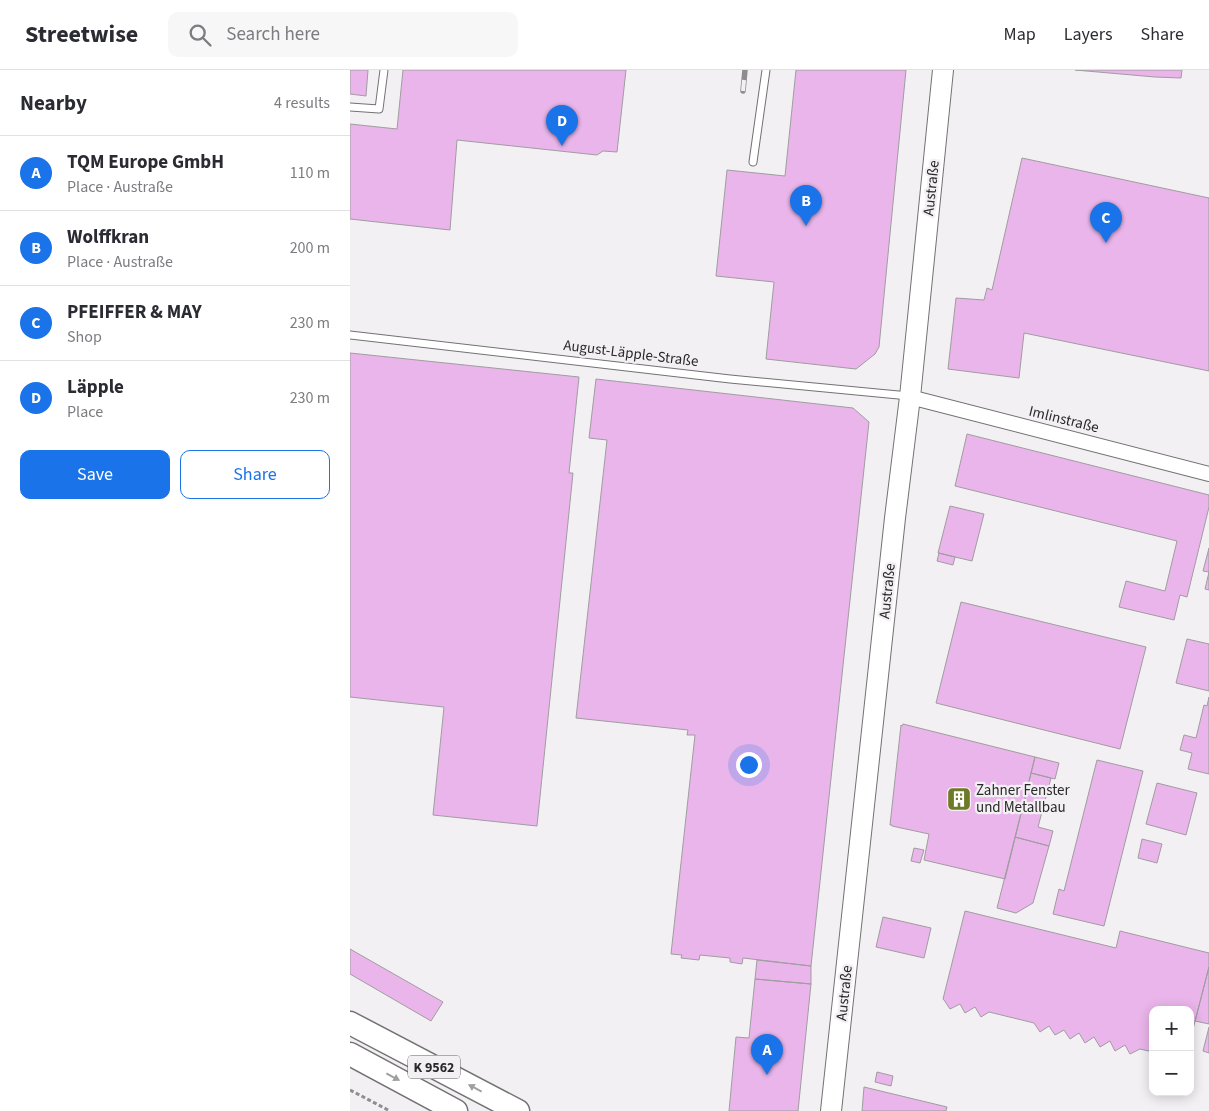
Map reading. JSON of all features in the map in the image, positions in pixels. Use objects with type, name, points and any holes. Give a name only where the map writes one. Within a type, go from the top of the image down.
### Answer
[{"type":"main road","name":"Austraße","points":[[831,1111],[895,518],[910,397],[943,70]]},
{"type":"main road","name":"K 9562","points":[[350,1023],[518,1111]]},
{"type":"main road","name":"K 9562","points":[[350,1054],[456,1111]]},
{"type":"street","name":"Imlinstraße","points":[[910,397],[1209,474]]},
{"type":"lane","points":[[350,107],[379,110],[384,70]]},
{"type":"lane","points":[[753,162],[766,70]]},
{"type":"lane","name":"August-Läpple-Straße","points":[[350,335],[730,379],[910,397]]},
{"type":"path","points":[[350,1090],[390,1111]]},
{"type":"building","points":[[350,70],[368,70],[366,96],[350,94]]},
{"type":"building","points":[[403,70],[626,70],[617,152],[603,151],[597,155],[457,140],[450,230],[350,219],[350,124],[397,129]]},
{"type":"building","points":[[796,70],[906,70],[879,347],[875,354],[856,369],[766,359],[774,282],[716,276],[727,170],[785,176]]},
{"type":"building","points":[[1075,70],[1182,70],[1181,78]]},
{"type":"building","points":[[1022,158],[1209,198],[1209,371],[1024,333],[1019,378],[948,369],[956,298],[984,300],[987,288],[992,290]]},
{"type":"building","points":[[350,353],[579,377],[569,473],[573,473],[537,826],[433,815],[444,707],[350,697]]},
{"type":"building","points":[[596,379],[853,408],[869,422],[811,966],[743,958],[742,964],[730,962],[730,958],[700,955],[699,960],[681,958],[682,955],[671,954],[695,735],[687,735],[688,730],[576,718],[607,440],[589,438]]},
{"type":"building","points":[[967,434],[1209,495],[1209,507],[1187,597],[1180,595],[1174,620],[1119,607],[1126,581],[1165,591],[1177,541],[955,486]]},
{"type":"building","points":[[950,506],[984,514],[972,561],[938,553]]},
{"type":"building","points":[[1209,548],[1209,572],[1203,571]]},
{"type":"building","points":[[939,553],[955,557],[953,565],[937,561]]},
{"type":"building","points":[[1209,572],[1209,590],[1205,589]]},
{"type":"building","points":[[961,602],[1146,647],[1120,749],[936,703]]},
{"type":"building","points":[[1187,639],[1209,644],[1209,691],[1176,683]]},
{"type":"building","points":[[1209,697],[1209,774],[1188,769],[1192,753],[1180,750],[1184,735],[1196,738],[1204,705],[1207,706]]},
{"type":"building","name":"Zahner Fenster und Metallbau","points":[[901,725],[1035,757],[1005,879],[924,860],[929,834],[890,825]]},
{"type":"building","points":[[1035,757],[1059,763],[1055,779],[1031,773]]},
{"type":"building","points":[[1097,760],[1143,771],[1104,926],[1053,914],[1059,889],[1064,891]]},
{"type":"building","points":[[1031,773],[1051,778],[1038,827],[1053,831],[1049,846],[1015,837]]},
{"type":"building","points":[[1157,783],[1197,793],[1186,835],[1146,824]]},
{"type":"building","points":[[1015,837],[1049,846],[1033,903],[1016,913],[997,908]]},
{"type":"building","points":[[1142,839],[1162,844],[1157,863],[1138,858]]},
{"type":"building","points":[[914,848],[924,850],[920,863],[911,861]]},
{"type":"building","points":[[965,911],[1116,948],[1120,931],[1209,953],[1209,967],[1194,1025],[1194,1006],[1149,1006],[1149,1051],[1140,1049],[1130,1054],[1125,1045],[1115,1051],[1110,1041],[1100,1047],[1094,1037],[1085,1043],[1079,1033],[1070,1039],[1064,1030],[1055,1035],[1049,1026],[1040,1032],[1034,1023],[989,1012],[981,1017],[975,1007],[965,1013],[960,1004],[950,1009],[943,999]]},
{"type":"building","points":[[883,917],[931,928],[924,958],[876,947]]},
{"type":"building","points":[[350,949],[443,1002],[431,1021],[350,974]]},
{"type":"building","points":[[757,960],[811,966],[811,984],[755,979]]},
{"type":"building","points":[[1209,967],[1209,1024],[1195,1021]]},
{"type":"building","points":[[755,979],[811,984],[798,1111],[729,1111],[736,1037],[749,1038]]},
{"type":"building","points":[[1209,1027],[1209,1053],[1203,1051]]},
{"type":"building","points":[[877,1072],[893,1076],[891,1086],[875,1082]]},
{"type":"building","points":[[864,1087],[947,1107],[946,1111],[862,1111]]},
{"type":"railway","points":[[743,91],[745,70]]},
{"type":"place","name":"Läpple","points":[[562,146]]},
{"type":"place","name":"Wolffkran","points":[[806,226]]},
{"type":"place","name":"PFEIFFER & MAY","points":[[1106,243]]},
{"type":"place","name":"Zahner Fenster und Metallbau","points":[[959,799]]},
{"type":"place","name":"TQM Europe GmbH","points":[[767,1075]]}]
